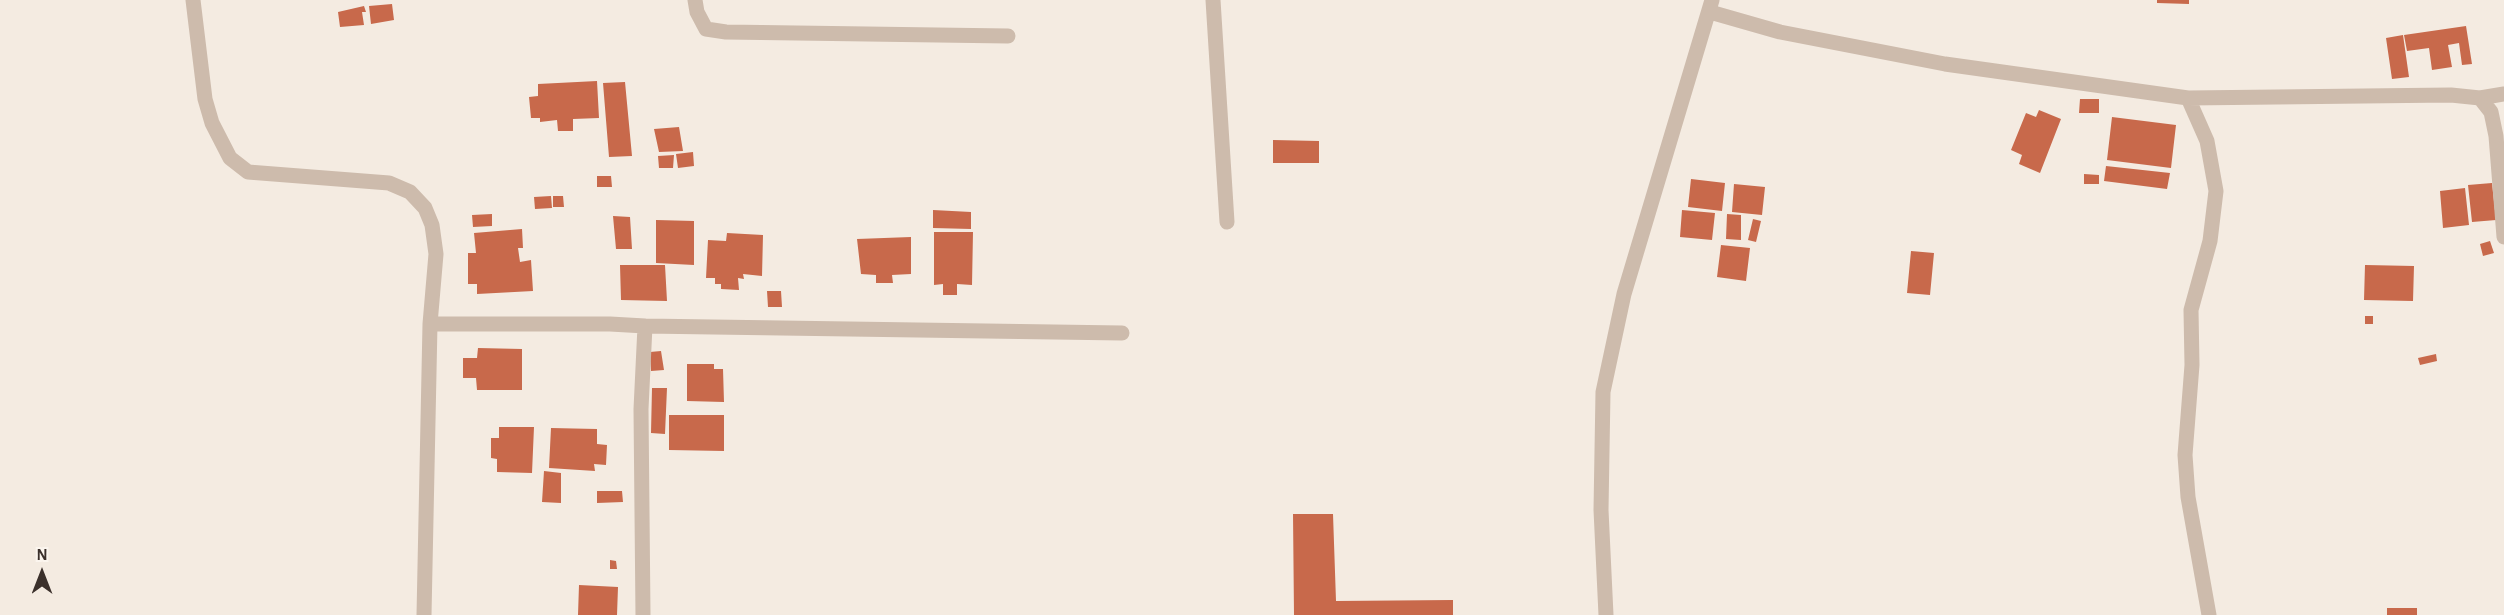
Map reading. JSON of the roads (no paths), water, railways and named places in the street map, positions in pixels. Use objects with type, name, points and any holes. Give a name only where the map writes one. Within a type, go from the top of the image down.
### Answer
[{"type":"street","points":[[194,0],[205,99],[212,123],[230,158],[248,172],[389,183],[410,192],[425,208],[432,225],[436,254],[430,324],[424,615]]},
{"type":"street","points":[[695,0],[697,12],[706,29],[726,32],[1008,36]]},
{"type":"street","points":[[1213,0],[1227,222]]},
{"type":"street","points":[[1606,615],[1600,510],[1604,392],[1624,294],[1711,6],[1780,32],[1945,64],[2188,98],[2451,95],[2480,98],[2504,94]]},
{"type":"street","points":[[2188,98],[2207,141],[2216,191],[2210,241],[2192,310],[2192,365],[2185,455],[2188,497],[2209,615]]},
{"type":"street","points":[[2480,98],[2491,112],[2496,136],[2504,237]]},
{"type":"street","points":[[430,324],[610,324],[1122,333]]},
{"type":"street","points":[[643,615],[641,409],[645,326]]}]
